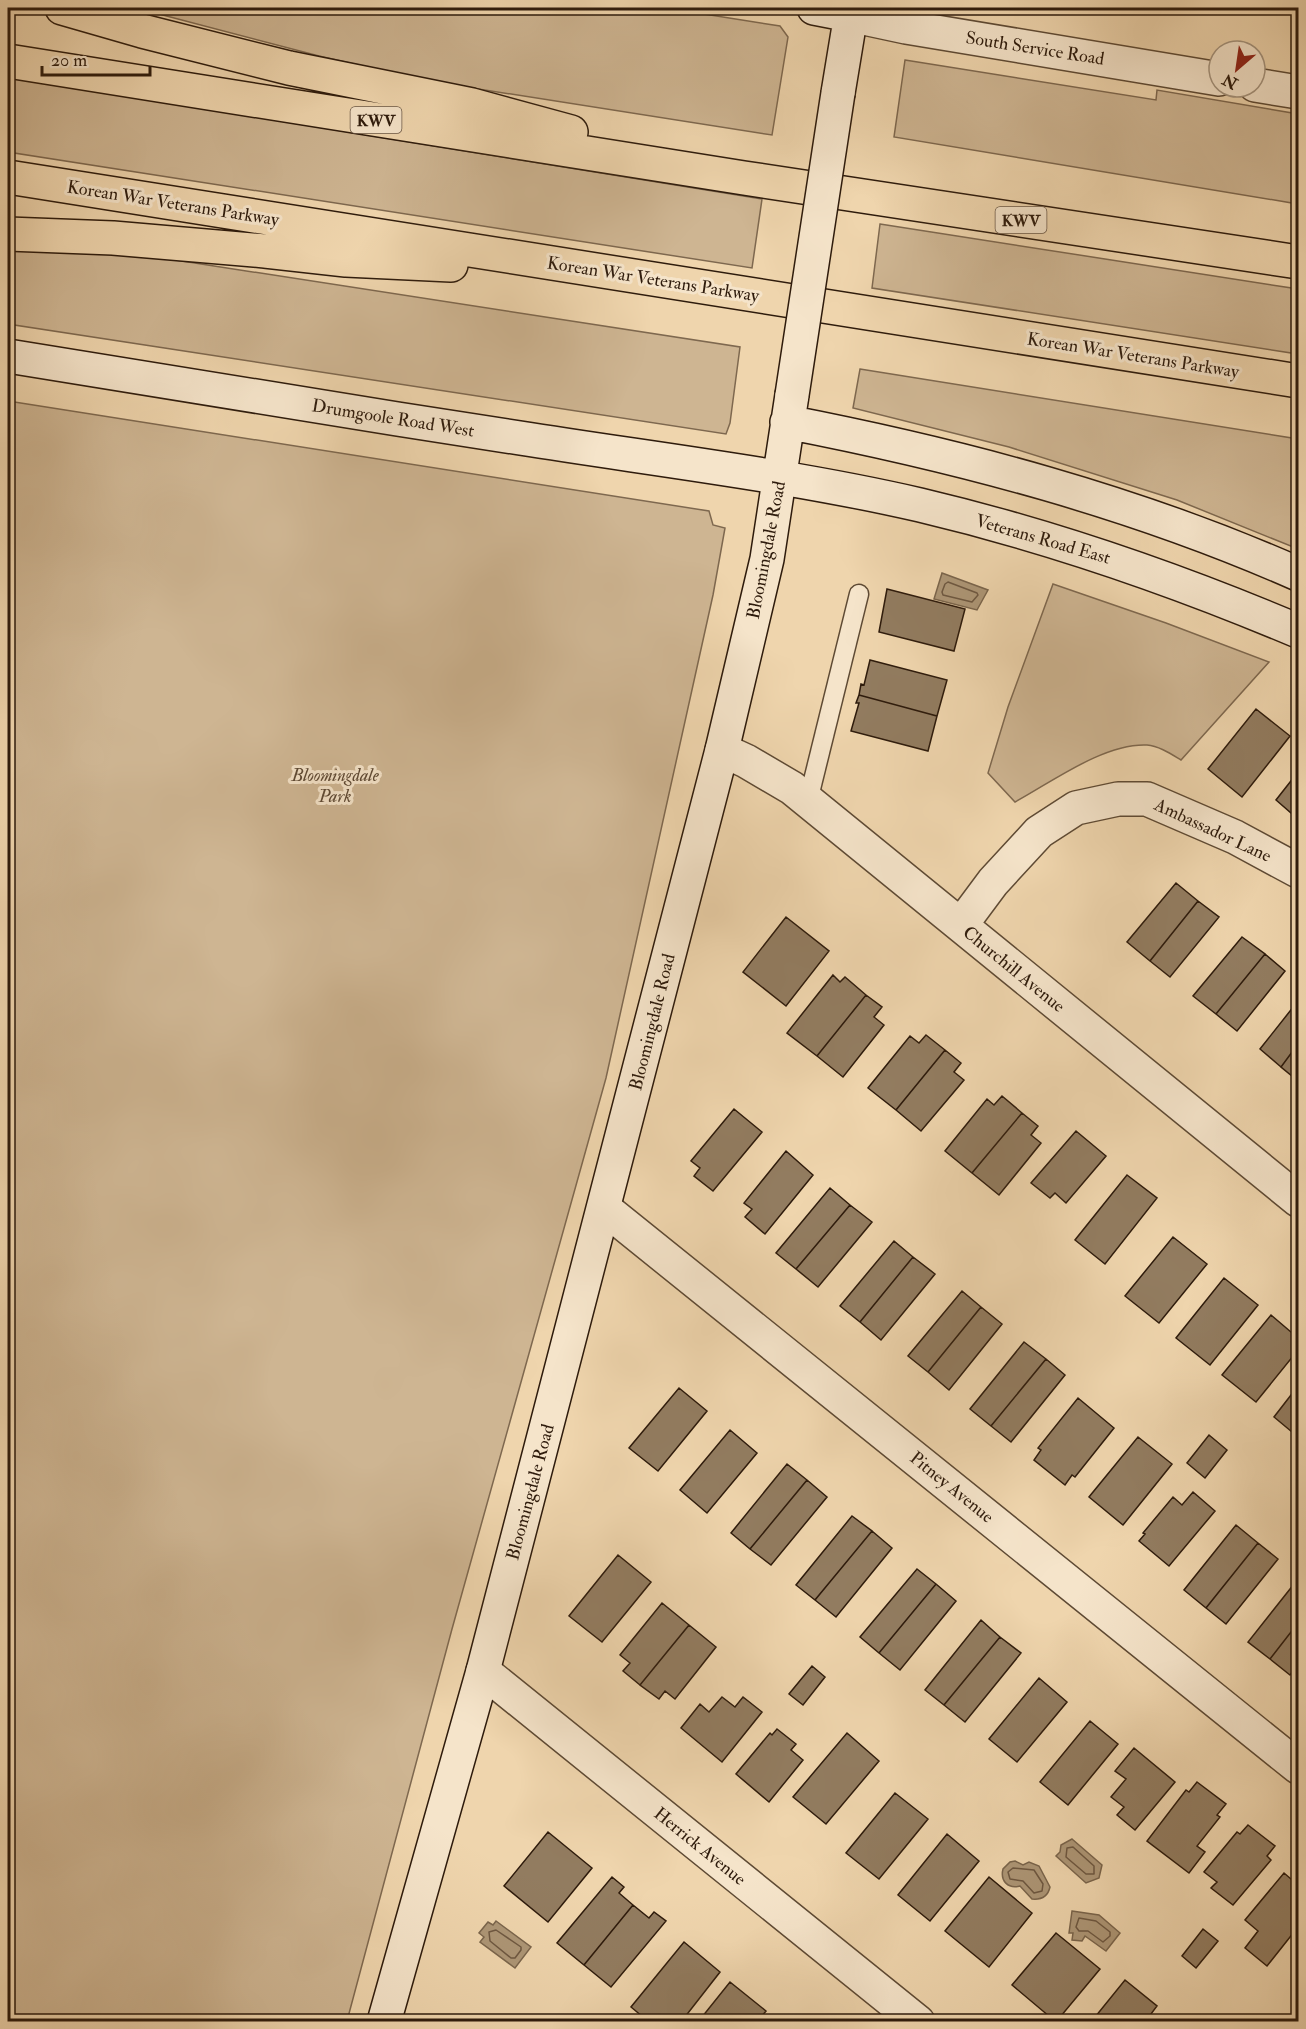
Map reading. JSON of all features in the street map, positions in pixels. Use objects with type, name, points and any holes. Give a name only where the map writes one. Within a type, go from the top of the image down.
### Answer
[{"type":"highway","points":[[62,8],[289,68],[472,105],[744,178]]},
{"type":"highway","name":"KWV","points":[[8,61],[744,178],[1299,262]]},
{"type":"highway","name":"Korean War Veterans Parkway","points":[[8,177],[1299,381]]},
{"type":"highway","points":[[8,234],[190,244],[346,260],[614,273]]},
{"type":"highway","points":[[1088,348],[1299,403]]},
{"type":"street","name":"South Service Road","points":[[814,8],[851,11],[906,27],[1207,77]]},
{"type":"street","name":"Bloomingdale Road","points":[[384,2022],[483,1671],[722,750],[767,559],[851,11]]},
{"type":"street","points":[[1267,87],[1299,92]]},
{"type":"street","name":"Drumgoole Road West","points":[[8,356],[779,479]]},
{"type":"street","points":[[789,409],[900,445],[1038,480],[1164,520],[1299,574]]},
{"type":"street","name":"Veterans Road East","points":[[779,479],[917,505],[1049,538],[1175,581],[1299,631]]},
{"type":"street","name":"Churchill Avenue","points":[[722,750],[746,760],[808,801],[1299,1200]]},
{"type":"street","name":"Ambassador Lane","points":[[961,925],[993,882],[1039,832],[1076,808],[1118,799],[1147,799],[1235,837],[1299,871]]},
{"type":"street","name":"Pitney Avenue","points":[[604,1208],[1299,1767]]},
{"type":"street","name":"Herrick Avenue","points":[[483,1671],[918,2022]]},
{"type":"lane","points":[[808,801],[859,594]]},
{"type":"green space","points":[[136,8],[666,8],[780,26],[788,37],[772,135],[434,82],[319,56]]},
{"type":"green space","points":[[905,60],[1156,100],[1157,90],[1298,114],[1298,204],[894,137]]},
{"type":"green space","points":[[8,77],[762,199],[752,268],[8,152]]},
{"type":"green space","points":[[880,224],[1298,289],[1298,354],[872,288]]},
{"type":"green space","points":[[8,241],[143,255],[740,347],[730,423],[726,434],[8,324]]},
{"type":"green space","points":[[860,369],[1298,439],[1298,549],[1177,500],[1009,447],[853,408]]},
{"type":"green space","name":"Bloomingdale Park","points":[[8,401],[709,511],[713,525],[725,528],[713,595],[606,1078],[452,1629],[347,2021],[8,2021]]},
{"type":"green space","points":[[1053,584],[1269,662],[1181,760],[1147,745],[1113,750],[1079,765],[1015,802],[988,773],[1008,707]]},
{"type":"water","points":[[942,573],[988,590],[977,610],[934,599]]},
{"type":"water","points":[[1072,1839],[1102,1865],[1099,1878],[1086,1883],[1056,1856],[1060,1852],[1061,1845]]},
{"type":"water","points":[[1015,1861],[1023,1865],[1029,1862],[1039,1866],[1050,1887],[1046,1895],[1039,1899],[1032,1899],[1020,1886],[1016,1887],[1006,1883],[1002,1873],[1003,1869],[1010,1862]]},
{"type":"water","points":[[1072,1911],[1099,1915],[1120,1933],[1106,1951],[1085,1936],[1082,1941],[1072,1940],[1073,1933],[1069,1933]]},
{"type":"water","points":[[496,1921],[531,1947],[515,1968],[480,1942],[484,1937],[479,1933],[488,1922],[493,1925]]},
{"type":"building","points":[[887,589],[965,609],[954,651],[879,632]]},
{"type":"building","points":[[870,660],[947,680],[937,716],[859,695]]},
{"type":"building","points":[[859,695],[937,716],[928,751],[851,731]]},
{"type":"building","points":[[1256,709],[1290,736],[1242,797],[1208,769]]},
{"type":"building","points":[[1298,772],[1298,819],[1276,800]]},
{"type":"building","points":[[1176,883],[1198,901],[1150,961],[1127,942]]},
{"type":"building","points":[[1198,901],[1219,917],[1170,977],[1150,961]]},
{"type":"building","points":[[786,917],[829,951],[786,1006],[743,972]]},
{"type":"building","points":[[1242,937],[1265,954],[1216,1014],[1193,996]]},
{"type":"building","points":[[1265,954],[1285,971],[1237,1031],[1216,1014]]},
{"type":"building","points":[[833,975],[840,982],[845,977],[866,995],[817,1056],[787,1033]]},
{"type":"building","points":[[866,995],[882,1007],[874,1017],[884,1025],[843,1077],[817,1056]]},
{"type":"building","points":[[1298,1001],[1298,1044],[1281,1067],[1260,1049]]},
{"type":"building","points":[[926,1035],[945,1050],[896,1110],[868,1088],[910,1036],[919,1043]]},
{"type":"building","points":[[1298,1044],[1298,1081],[1281,1067]]},
{"type":"building","points":[[945,1050],[961,1063],[954,1072],[964,1080],[921,1131],[896,1110]]},
{"type":"building","points":[[1002,1096],[1022,1113],[972,1173],[945,1151],[987,1099],[994,1105]]},
{"type":"building","points":[[734,1109],[762,1132],[713,1191],[694,1176],[700,1168],[691,1161]]},
{"type":"building","points":[[1022,1113],[1038,1126],[1031,1135],[1041,1143],[999,1195],[972,1173]]},
{"type":"building","points":[[1076,1131],[1106,1156],[1066,1203],[1055,1193],[1050,1198],[1031,1183]]},
{"type":"building","points":[[786,1151],[813,1175],[765,1234],[745,1217],[752,1209],[744,1203]]},
{"type":"building","points":[[1127,1175],[1157,1198],[1105,1264],[1075,1240]]},
{"type":"building","points":[[830,1188],[850,1205],[796,1269],[776,1253]]},
{"type":"building","points":[[850,1205],[872,1222],[818,1287],[796,1269]]},
{"type":"building","points":[[1173,1237],[1207,1264],[1159,1323],[1125,1296]]},
{"type":"building","points":[[894,1241],[913,1257],[860,1322],[840,1306]]},
{"type":"building","points":[[913,1257],[935,1274],[881,1340],[860,1322]]},
{"type":"building","points":[[1224,1278],[1258,1305],[1210,1365],[1176,1338]]},
{"type":"building","points":[[962,1291],[981,1307],[928,1372],[908,1356]]},
{"type":"building","points":[[981,1307],[1002,1324],[949,1390],[928,1372]]},
{"type":"building","points":[[1271,1315],[1298,1338],[1298,1350],[1256,1402],[1222,1375]]},
{"type":"building","points":[[1024,1342],[1046,1359],[991,1426],[970,1409]]},
{"type":"building","points":[[1046,1359],[1065,1375],[1011,1442],[991,1426]]},
{"type":"building","points":[[1298,1386],[1298,1437],[1274,1417]]},
{"type":"building","points":[[679,1388],[707,1411],[658,1471],[629,1448]]},
{"type":"building","points":[[1078,1398],[1114,1428],[1075,1477],[1072,1475],[1065,1485],[1034,1460],[1041,1450],[1038,1448]]},
{"type":"building","points":[[730,1430],[757,1453],[707,1513],[680,1490]]},
{"type":"building","points":[[1209,1435],[1227,1450],[1205,1478],[1187,1463]]},
{"type":"building","points":[[1138,1437],[1172,1464],[1123,1525],[1089,1497]]},
{"type":"building","points":[[787,1464],[807,1480],[750,1549],[731,1533]]},
{"type":"building","points":[[807,1480],[827,1497],[771,1565],[750,1549]]},
{"type":"building","points":[[1193,1492],[1215,1511],[1169,1566],[1139,1541],[1173,1497],[1182,1505]]},
{"type":"building","points":[[852,1516],[872,1531],[815,1600],[796,1585]]},
{"type":"building","points":[[1236,1525],[1258,1543],[1206,1608],[1184,1590]]},
{"type":"building","points":[[872,1531],[892,1548],[836,1617],[815,1600]]},
{"type":"building","points":[[1258,1543],[1278,1559],[1226,1624],[1206,1608]]},
{"type":"building","points":[[618,1555],[651,1582],[602,1642],[569,1616]]},
{"type":"building","points":[[917,1569],[936,1584],[879,1653],[860,1637]]},
{"type":"building","points":[[1298,1579],[1298,1623],[1270,1659],[1248,1642]]},
{"type":"building","points":[[936,1584],[956,1601],[900,1670],[879,1653]]},
{"type":"building","points":[[662,1603],[689,1625],[640,1685],[623,1671],[630,1663],[620,1655]]},
{"type":"building","points":[[981,1620],[1000,1637],[944,1705],[925,1690]]},
{"type":"building","points":[[1298,1623],[1298,1665],[1290,1675],[1270,1659]]},
{"type":"building","points":[[689,1625],[716,1647],[675,1699],[665,1691],[659,1699],[640,1685]]},
{"type":"building","points":[[1000,1637],[1021,1653],[965,1722],[944,1705]]},
{"type":"building","points":[[812,1666],[825,1677],[803,1705],[789,1694]]},
{"type":"building","points":[[1039,1678],[1067,1702],[1017,1762],[989,1739]]},
{"type":"building","points":[[722,1697],[735,1707],[743,1697],[762,1712],[722,1762],[681,1728],[700,1704],[709,1712]]},
{"type":"building","points":[[1090,1721],[1118,1744],[1068,1805],[1040,1782]]},
{"type":"building","points":[[777,1729],[796,1744],[791,1750],[803,1760],[769,1802],[736,1774],[770,1733],[772,1735]]},
{"type":"building","points":[[847,1733],[879,1761],[826,1824],[793,1797]]},
{"type":"building","points":[[1134,1748],[1175,1782],[1135,1830],[1117,1815],[1124,1807],[1111,1797],[1126,1779],[1115,1771]]},
{"type":"building","points":[[1197,1782],[1226,1804],[1217,1815],[1220,1817],[1197,1846],[1205,1852],[1189,1873],[1147,1841],[1186,1790],[1189,1792]]},
{"type":"building","points":[[895,1793],[928,1819],[879,1879],[846,1853]]},
{"type":"building","points":[[1248,1825],[1275,1846],[1267,1856],[1271,1860],[1233,1905],[1211,1888],[1217,1882],[1204,1872],[1237,1832],[1240,1834]]},
{"type":"building","points":[[548,1832],[592,1868],[548,1922],[504,1886]]},
{"type":"building","points":[[947,1834],[979,1861],[930,1921],[898,1895]]},
{"type":"building","points":[[1284,1873],[1298,1885],[1298,1927],[1267,1966],[1245,1948],[1258,1931],[1245,1920]]},
{"type":"building","points":[[612,1877],[624,1887],[619,1893],[633,1905],[584,1965],[557,1943]]},
{"type":"building","points":[[989,1877],[1032,1913],[989,1967],[945,1931]]},
{"type":"building","points":[[633,1905],[649,1918],[654,1912],[666,1921],[611,1987],[584,1965]]},
{"type":"building","points":[[1203,1929],[1218,1941],[1196,1968],[1182,1956]]},
{"type":"building","points":[[1056,1933],[1100,1969],[1056,2022],[1012,1985]]},
{"type":"building","points":[[684,1942],[720,1972],[681,2022],[649,2022],[631,2007]]},
{"type":"building","points":[[1125,1980],[1157,2006],[1145,2022],[1091,2022]]},
{"type":"building","points":[[730,1982],[766,2011],[757,2022],[698,2022]]}]
